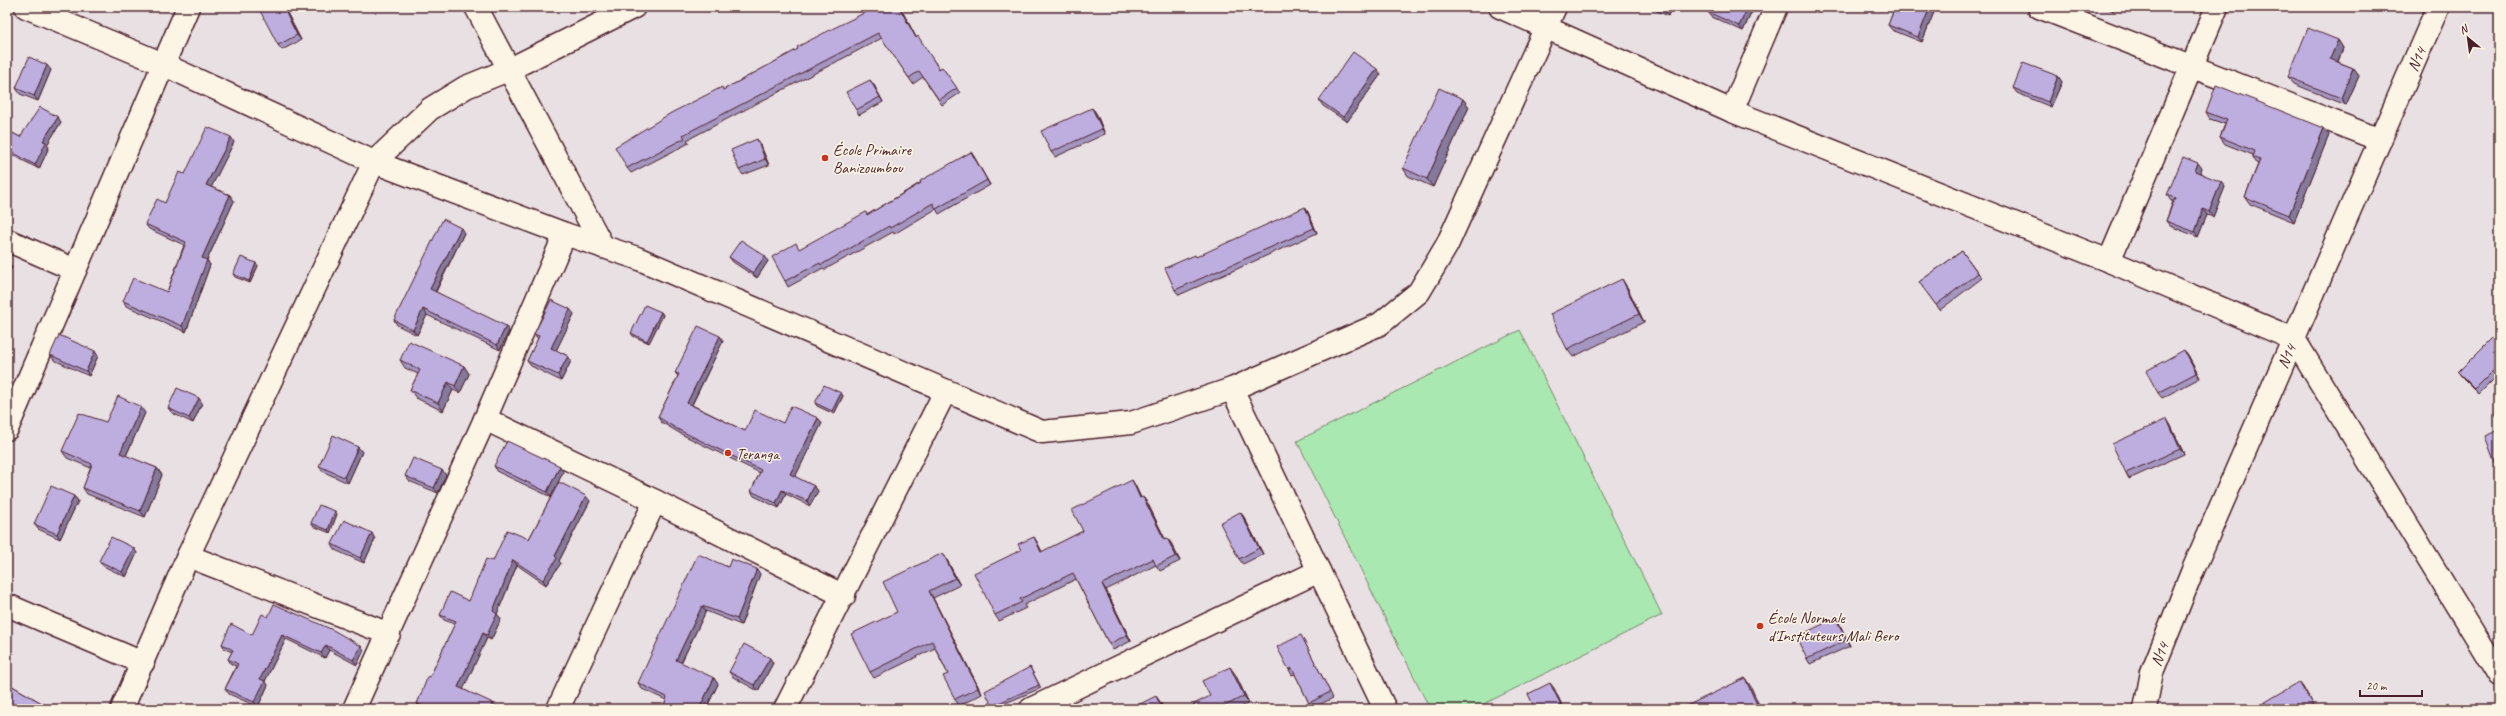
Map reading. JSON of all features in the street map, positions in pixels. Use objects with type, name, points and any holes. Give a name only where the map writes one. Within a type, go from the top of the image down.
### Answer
[{"type":"street","points":[[26,7],[162,64],[374,162],[564,234],[637,258],[945,392],[1042,432],[1131,423],[1232,389],[1380,324],[1419,292],[1447,245],[1550,16]]},
{"type":"street","points":[[7,428],[162,64],[188,7]]},
{"type":"street","points":[[476,7],[603,247]]},
{"type":"street","points":[[122,709],[188,556],[374,162],[430,109],[466,88],[508,70],[634,7]]},
{"type":"street","points":[[1500,7],[1550,16],[1732,111],[2109,261],[2294,339],[2499,675]]},
{"type":"street","points":[[1732,111],[1776,7]]},
{"type":"street","points":[[2039,7],[2380,140]]},
{"type":"street","points":[[2109,261],[2217,7]]},
{"type":"street","name":"N14","points":[[2145,709],[2152,672],[2169,628],[2438,7]]},
{"type":"street","points":[[354,709],[485,419],[564,234]]},
{"type":"street","points":[[7,240],[75,270]]},
{"type":"street","points":[[1232,389],[1385,709]]},
{"type":"street","points":[[785,709],[844,596],[945,392]]},
{"type":"street","points":[[485,419],[655,501],[844,596]]},
{"type":"street","points":[[558,709],[655,501]]},
{"type":"street","points":[[188,556],[389,634]]},
{"type":"street","points":[[1031,709],[1319,571]]},
{"type":"street","points":[[7,605],[143,663]]},
{"type":"green space","points":[[1520,330],[1662,615],[1474,709],[1430,709],[1297,441]]},
{"type":"building","points":[[258,7],[283,7],[297,35],[278,45]]},
{"type":"building","points":[[876,7],[899,7],[916,38],[918,36],[939,69],[942,67],[957,88],[939,100],[919,71],[909,78],[878,33],[683,135],[685,138],[627,168],[615,147],[671,113],[722,87],[723,90],[798,49],[797,47]]},
{"type":"building","points":[[1656,7],[1666,7],[1664,11]]},
{"type":"building","points":[[1710,7],[1748,7],[1739,26],[1708,12]]},
{"type":"building","points":[[1895,7],[1930,7],[1918,37],[1888,25]]},
{"type":"building","points":[[2308,28],[2338,40],[2330,59],[2353,68],[2341,98],[2288,77]]},
{"type":"building","points":[[1353,52],[1377,69],[1343,117],[1319,100]]},
{"type":"building","points":[[29,57],[47,65],[34,96],[16,88]]},
{"type":"building","points":[[2023,63],[2058,76],[2048,102],[2013,88]]},
{"type":"building","points":[[870,80],[880,97],[856,110],[846,92]]},
{"type":"building","points":[[2216,85],[2324,128],[2289,215],[2245,197],[2260,160],[2253,157],[2255,151],[2220,137],[2227,120],[2206,112]]},
{"type":"building","points":[[1439,88],[1463,99],[1427,179],[1403,168]]},
{"type":"building","points":[[40,107],[58,117],[43,141],[46,142],[35,165],[7,149],[7,130],[20,137]]},
{"type":"building","points":[[1092,108],[1102,129],[1051,152],[1041,131]]},
{"type":"building","points":[[207,127],[231,137],[206,185],[230,195],[202,258],[207,260],[182,326],[123,301],[133,278],[167,292],[186,242],[145,224],[157,199],[165,203],[179,172],[185,174]]},
{"type":"building","points":[[757,139],[765,159],[739,170],[731,150]]},
{"type":"building","points":[[971,152],[987,180],[936,209],[933,203],[821,265],[820,263],[785,281],[772,257],[796,243],[799,249],[866,212],[867,215],[921,183],[920,181]]},
{"type":"building","points":[[2183,157],[2198,163],[2195,171],[2221,182],[2209,212],[2203,209],[2195,232],[2166,221],[2175,198],[2167,195]]},
{"type":"building","points":[[1305,207],[1314,228],[1175,290],[1165,268],[1195,255],[1196,257]]},
{"type":"building","points":[[443,219],[461,228],[430,289],[506,326],[497,345],[423,309],[413,330],[394,320]]},
{"type":"building","points":[[741,240],[765,256],[753,273],[729,257]]},
{"type":"building","points":[[1962,251],[1978,273],[1936,305],[1919,282]]},
{"type":"building","points":[[241,257],[256,263],[249,281],[233,274]]},
{"type":"building","points":[[1622,279],[1639,314],[1567,349],[1550,314]]},
{"type":"building","points":[[551,300],[570,309],[551,348],[568,356],[558,375],[527,361],[539,336],[534,334]]},
{"type":"building","points":[[645,305],[661,312],[647,341],[631,333]]},
{"type":"building","points":[[698,326],[720,336],[687,403],[745,431],[755,410],[783,423],[791,406],[818,418],[790,474],[814,486],[807,501],[782,490],[776,503],[751,491],[761,470],[677,429],[658,417],[679,374],[675,373]]},
{"type":"building","points":[[2498,332],[2499,365],[2475,389],[2458,372]]},
{"type":"building","points":[[59,335],[95,351],[86,371],[50,355]]},
{"type":"building","points":[[409,341],[464,366],[455,386],[448,382],[438,403],[410,390],[420,370],[400,360]]},
{"type":"building","points":[[2184,350],[2196,373],[2158,393],[2146,371]]},
{"type":"building","points":[[824,385],[841,393],[832,411],[815,403]]},
{"type":"building","points":[[177,388],[199,398],[189,418],[168,408]]},
{"type":"building","points":[[118,396],[141,407],[120,453],[157,468],[140,511],[83,488],[92,464],[62,451],[79,413],[106,422]]},
{"type":"building","points":[[2499,408],[2499,418],[2495,415]]},
{"type":"building","points":[[2167,419],[2180,449],[2126,473],[2112,444]]},
{"type":"building","points":[[2499,430],[2499,469],[2495,463],[2485,436]]},
{"type":"building","points":[[333,435],[358,447],[344,477],[319,466]]},
{"type":"building","points":[[507,441],[560,466],[547,492],[494,466]]},
{"type":"building","points":[[413,458],[442,470],[434,488],[405,476]]},
{"type":"building","points":[[1132,480],[1140,498],[1143,497],[1164,539],[1167,538],[1176,556],[1156,566],[1153,559],[1102,584],[1127,635],[1109,644],[1073,573],[1020,599],[1022,602],[995,615],[974,573],[1021,550],[1018,544],[1034,537],[1041,552],[1083,531],[1072,510]]},
{"type":"building","points":[[559,482],[586,496],[555,556],[557,558],[543,580],[513,560],[493,611],[497,614],[487,635],[483,633],[458,687],[493,703],[490,709],[431,709],[417,704],[428,676],[430,677],[456,621],[440,615],[450,592],[469,601],[486,559],[493,561],[507,530],[529,539]]},
{"type":"building","points":[[51,486],[74,496],[57,534],[34,524]]},
{"type":"building","points":[[319,505],[335,511],[328,530],[311,523]]},
{"type":"building","points":[[1240,512],[1259,548],[1239,559],[1220,523]]},
{"type":"building","points":[[344,520],[372,533],[360,558],[332,544]]},
{"type":"building","points":[[111,537],[134,548],[122,572],[99,561]]},
{"type":"building","points":[[943,553],[955,578],[929,591],[978,688],[955,699],[943,676],[948,674],[932,641],[870,672],[851,634],[897,612],[883,582]]},
{"type":"building","points":[[698,554],[728,567],[731,559],[757,569],[737,619],[702,606],[676,660],[714,678],[699,709],[663,709],[667,697],[638,683]]},
{"type":"building","points":[[274,604],[333,630],[361,646],[353,660],[326,645],[321,653],[282,635],[260,679],[265,681],[254,702],[225,689],[238,664],[228,659],[233,650],[222,644],[231,624],[252,635],[262,614],[268,617]]},
{"type":"building","points":[[1836,618],[1846,640],[1807,659],[1796,637]]},
{"type":"building","points":[[1301,635],[1330,692],[1309,703],[1292,668],[1289,670],[1277,647]]},
{"type":"building","points":[[744,644],[770,658],[754,685],[729,672]]},
{"type":"building","points":[[1030,667],[1039,685],[992,706],[985,691]]},
{"type":"building","points":[[1230,667],[1244,696],[1219,709],[1196,709],[1194,704],[1210,696],[1202,681]]},
{"type":"building","points":[[1745,678],[1759,709],[1680,709]]},
{"type":"building","points":[[2299,682],[2315,709],[2258,709],[2257,707]]},
{"type":"building","points":[[7,683],[52,709],[22,709],[7,703]]},
{"type":"building","points":[[1550,683],[1563,709],[1535,709],[1528,694]]},
{"type":"building","points":[[1156,696],[1162,709],[1130,709]]},
{"type":"building","points":[[900,706],[902,709],[894,709]]},
{"type":"building","points":[[2053,706],[2055,709],[2046,709]]},
{"type":"place","name":"École Primaire Banizoumbou","points":[[825,158]]},
{"type":"place","name":"Teranga","points":[[728,453]]},
{"type":"place","name":"École Normale d'Instituteurs Mali Bero","points":[[1760,626]]}]
